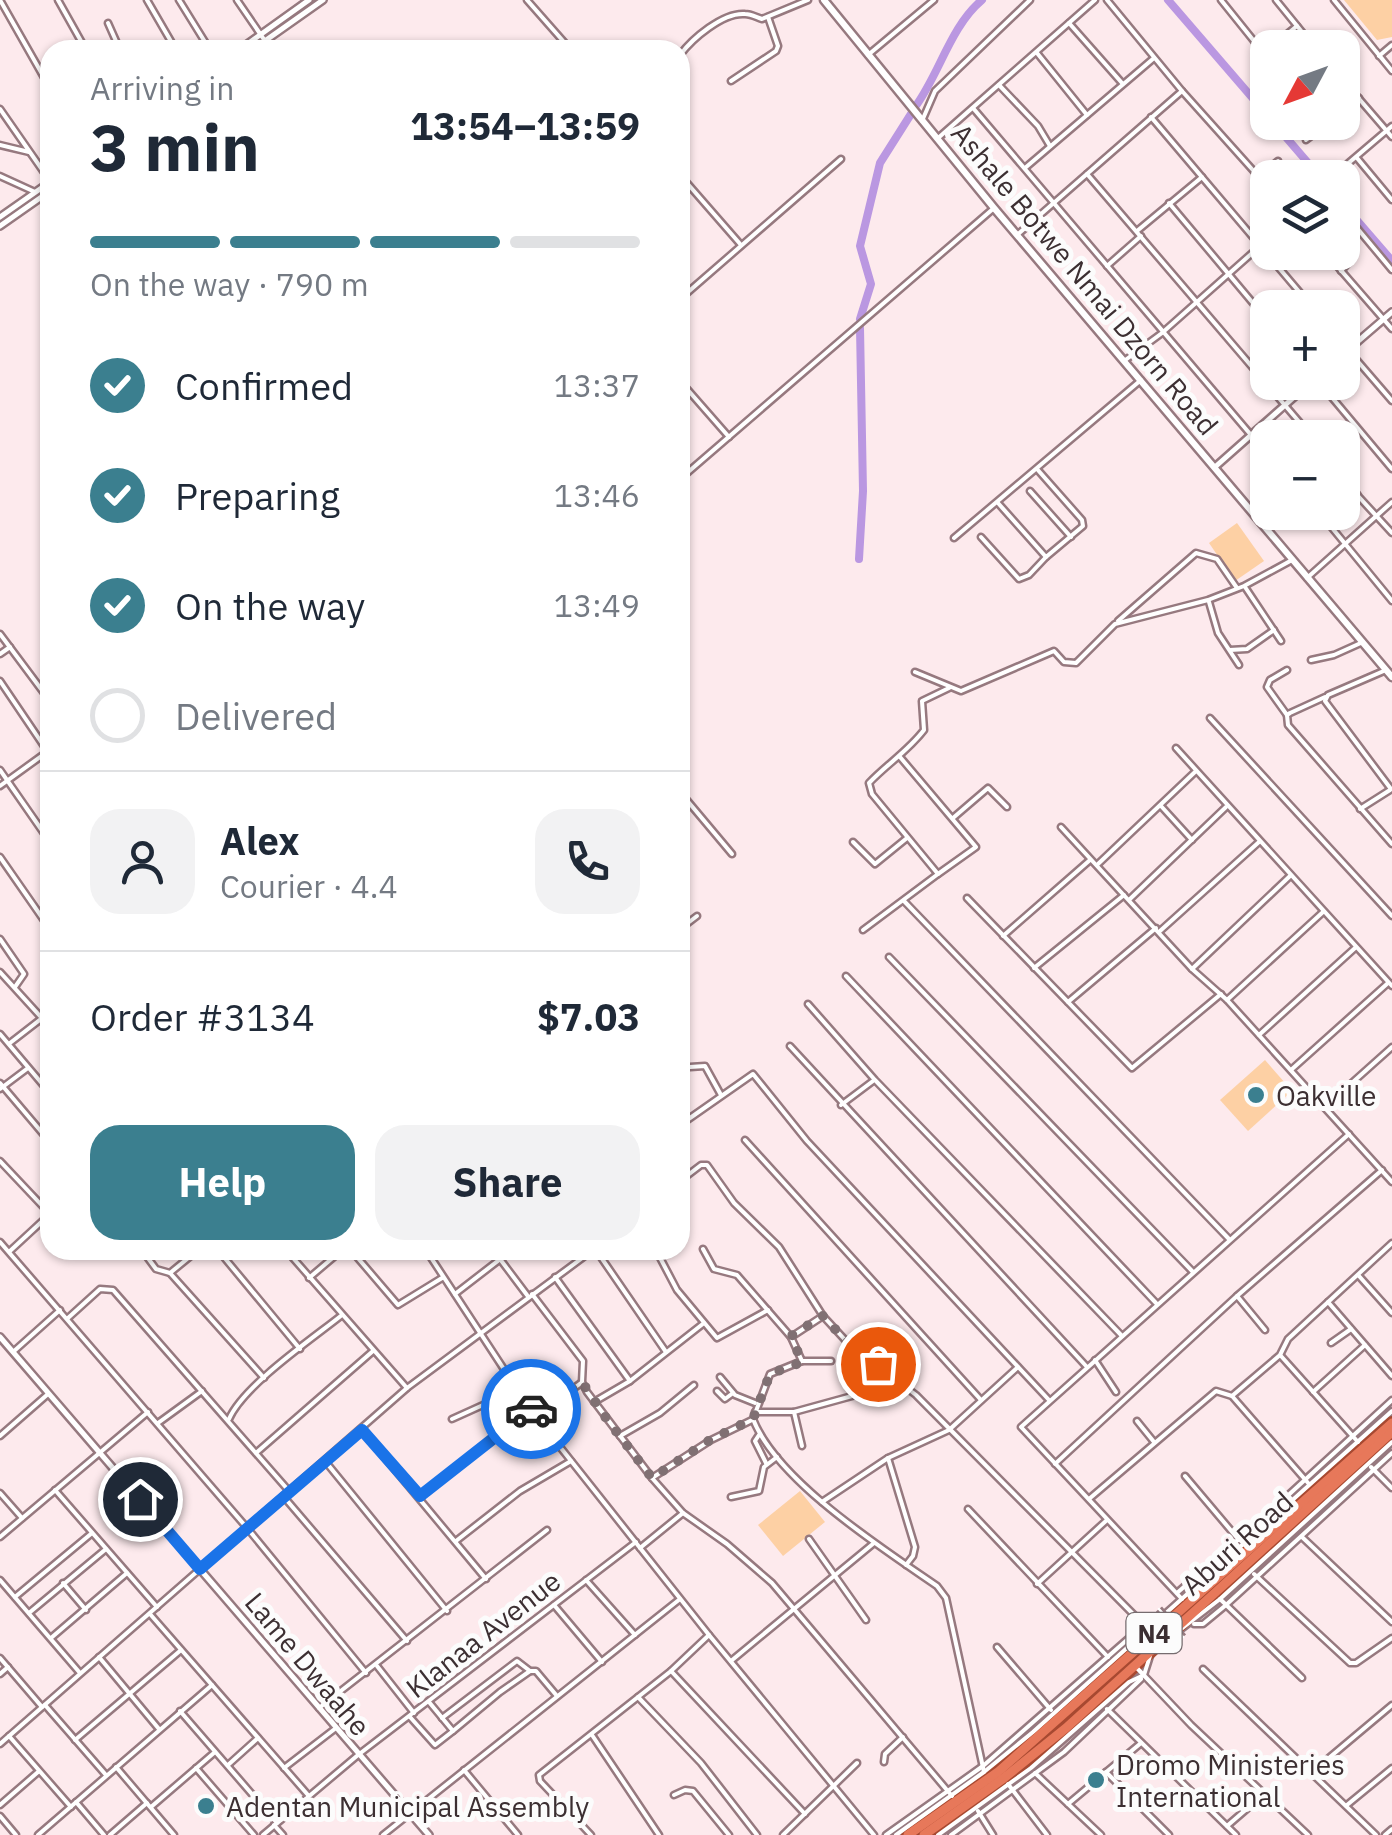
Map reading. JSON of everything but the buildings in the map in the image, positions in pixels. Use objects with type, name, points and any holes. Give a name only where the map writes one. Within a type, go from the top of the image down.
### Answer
[{"type":"highway","name":"N4","points":[[908,1835],[998,1772],[1130,1661],[1149,1628],[1392,1423]]},
{"type":"highway","name":"Aburi Road","points":[[924,1835],[1004,1778],[1086,1711],[1130,1661],[1151,1651],[1392,1432]]},
{"type":"highway","points":[[1079,1728],[1086,1711]]},
{"type":"highway","points":[[1033,1732],[1047,1730]]},
{"type":"main road","name":"Ashale Botwe Nmai Dzorn Road","points":[[824,0],[994,208],[1392,678]]},
{"type":"street","points":[[0,0],[40,70]]},
{"type":"street","points":[[58,0],[80,40]]},
{"type":"street","points":[[147,0],[170,40]]},
{"type":"street","points":[[179,0],[204,40]]},
{"type":"street","points":[[238,0],[263,38]]},
{"type":"street","points":[[263,38],[309,0]]},
{"type":"street","points":[[259,40],[323,0]]},
{"type":"street","points":[[527,0],[563,40]]},
{"type":"street","points":[[690,45],[704,30],[734,16],[768,17],[808,0]]},
{"type":"street","points":[[921,0],[926,7]]},
{"type":"street","points":[[868,55],[934,0]]},
{"type":"street","points":[[922,120],[935,91],[1030,0]]},
{"type":"street","points":[[937,139],[1095,0]]},
{"type":"street","points":[[1108,0],[1250,167]]},
{"type":"street","points":[[1222,0],[1250,36]]},
{"type":"street","points":[[1276,0],[1300,30]]},
{"type":"street","points":[[1334,0],[1392,72]]},
{"type":"street","points":[[731,82],[776,51],[778,46],[768,17]]},
{"type":"street","points":[[108,23],[116,40]]},
{"type":"street","points":[[1069,23],[1123,84]]},
{"type":"street","points":[[1292,30],[1297,26]]},
{"type":"street","points":[[1379,56],[1392,44]]},
{"type":"street","points":[[1036,52],[1087,116]]},
{"type":"street","points":[[1025,168],[1154,58]]},
{"type":"street","points":[[999,85],[1038,126],[1050,146]]},
{"type":"street","points":[[1017,235],[1182,91]]},
{"type":"street","points":[[1360,99],[1392,137]]},
{"type":"street","points":[[973,108],[1250,435],[1214,467]]},
{"type":"street","points":[[0,109],[40,168]]},
{"type":"street","points":[[1151,117],[1250,234]]},
{"type":"street","points":[[1354,160],[1392,126]]},
{"type":"street","points":[[0,145],[28,152]]},
{"type":"street","points":[[1357,158],[1392,200]]},
{"type":"street","points":[[690,290],[842,159]]},
{"type":"street","points":[[1087,174],[1296,420]]},
{"type":"street","points":[[0,176],[36,192]]},
{"type":"street","points":[[1107,266],[1202,177]]},
{"type":"street","points":[[690,187],[740,245]]},
{"type":"street","points":[[0,217],[40,189]]},
{"type":"street","points":[[0,226],[40,198]]},
{"type":"street","points":[[1169,204],[1250,299]]},
{"type":"street","points":[[690,471],[994,208]]},
{"type":"street","points":[[1360,232],[1392,270]]},
{"type":"street","points":[[1124,361],[1162,333],[1250,255]]},
{"type":"street","points":[[1281,270],[1298,290]]},
{"type":"street","points":[[1341,271],[1392,329]]},
{"type":"street","points":[[1360,340],[1392,312]]},
{"type":"street","points":[[1360,368],[1392,401]]},
{"type":"street","points":[[954,538],[1141,380]]},
{"type":"street","points":[[690,392],[729,437]]},
{"type":"street","points":[[1268,420],[1291,400]]},
{"type":"street","points":[[1334,400],[1392,469]]},
{"type":"street","points":[[981,536],[1019,579],[1029,575],[1084,523],[1037,469]]},
{"type":"street","points":[[1030,491],[1071,536]]},
{"type":"street","points":[[1360,495],[1392,533]]},
{"type":"street","points":[[998,502],[1046,557]]},
{"type":"street","points":[[1307,578],[1392,502]]},
{"type":"street","points":[[1335,530],[1392,601]]},
{"type":"street","points":[[916,672],[949,688],[971,690],[1054,651],[1064,662],[1076,663],[1196,553],[1217,559],[1281,641]]},
{"type":"street","points":[[1115,624],[1208,600],[1241,588],[1292,560]]},
{"type":"street","points":[[1208,600],[1213,620],[1239,665]]},
{"type":"street","points":[[1230,650],[1247,649],[1274,630]]},
{"type":"street","points":[[0,634],[40,687]]},
{"type":"street","points":[[1311,660],[1362,642]]},
{"type":"street","points":[[0,654],[10,646]]},
{"type":"street","points":[[1287,670],[1270,680],[1267,687],[1287,715],[1288,725],[1392,844]]},
{"type":"street","points":[[1287,715],[1386,670]]},
{"type":"street","points":[[0,680],[40,740]]},
{"type":"street","points":[[938,874],[869,789],[869,782],[900,757],[924,730],[922,701],[949,688]]},
{"type":"street","points":[[1325,698],[1326,705],[1391,788],[1360,808]]},
{"type":"street","points":[[1210,718],[1392,916]]},
{"type":"street","points":[[1176,748],[1390,984],[1292,1070]]},
{"type":"street","points":[[863,930],[976,846],[900,757]]},
{"type":"street","points":[[0,786],[40,760]]},
{"type":"street","points":[[0,770],[40,827]]},
{"type":"street","points":[[1098,864],[1196,772]]},
{"type":"street","points":[[953,818],[988,788],[1007,807]]},
{"type":"street","points":[[690,804],[732,854]]},
{"type":"street","points":[[1160,805],[1192,840]]},
{"type":"street","points":[[1130,898],[1226,807]]},
{"type":"street","points":[[1061,827],[1192,969],[1227,1000],[1392,1182]]},
{"type":"street","points":[[853,842],[875,864],[907,838]]},
{"type":"street","points":[[1068,1002],[1258,842]]},
{"type":"street","points":[[0,857],[40,915]]},
{"type":"street","points":[[1003,936],[1090,860]]},
{"type":"street","points":[[1192,969],[1290,876]]},
{"type":"street","points":[[1034,968],[1125,894]]},
{"type":"street","points":[[966,898],[1132,1068],[1221,994]]},
{"type":"street","points":[[904,901],[1229,1239]]},
{"type":"street","points":[[1227,1000],[1323,912]]},
{"type":"street","points":[[690,921],[697,916]]},
{"type":"street","points":[[0,938],[24,974],[15,987]]},
{"type":"street","points":[[1258,1035],[1356,948]]},
{"type":"street","points":[[889,957],[1193,1272]]},
{"type":"street","points":[[0,972],[40,1016]]},
{"type":"street","points":[[846,976],[1158,1304]]},
{"type":"street","points":[[808,1004],[875,1080],[1122,1336]]},
{"type":"street","points":[[8,1044],[40,1020]]},
{"type":"street","points":[[0,1034],[40,1082]]},
{"type":"street","points":[[790,1046],[1087,1367]]},
{"type":"street","points":[[1324,1107],[1392,1047]]},
{"type":"street","points":[[690,1067],[706,1066],[721,1095]]},
{"type":"street","points":[[28,1068],[1,1086],[40,1131]]},
{"type":"street","points":[[690,1118],[753,1074],[807,1141],[1049,1400]]},
{"type":"street","points":[[841,1105],[875,1080]]},
{"type":"street","points":[[1182,1598],[1021,1427],[1349,1134]]},
{"type":"street","points":[[745,1140],[981,1400]]},
{"type":"street","points":[[0,1161],[40,1203]]},
{"type":"street","points":[[690,1174],[707,1165],[734,1203],[779,1247],[823,1316],[857,1350],[916,1395],[1149,1628]]},
{"type":"street","points":[[1055,1464],[1237,1296],[1382,1170]]},
{"type":"street","points":[[9,1252],[40,1223]]},
{"type":"street","points":[[0,1242],[248,1529],[366,1673]]},
{"type":"street","points":[[1232,1396],[1392,1243]]},
{"type":"street","points":[[703,1248],[714,1268],[738,1276],[791,1336],[802,1362]]},
{"type":"street","points":[[149,1260],[156,1269],[170,1273],[264,1378]]},
{"type":"street","points":[[170,1273],[186,1260]]},
{"type":"street","points":[[226,1260],[300,1348]]},
{"type":"street","points":[[294,1260],[406,1388]]},
{"type":"street","points":[[309,1278],[330,1260]]},
{"type":"street","points":[[360,1260],[398,1305],[442,1278]]},
{"type":"street","points":[[432,1260],[520,1396],[874,1835]]},
{"type":"street","points":[[455,1294],[498,1260]]},
{"type":"street","points":[[501,1260],[583,1361],[582,1382],[652,1478],[684,1513],[748,1561],[796,1610],[951,1794]]},
{"type":"street","points":[[0,1744],[406,1388],[579,1260]]},
{"type":"street","points":[[601,1260],[666,1352]]},
{"type":"street","points":[[661,1260],[677,1290],[717,1338],[768,1310]]},
{"type":"street","points":[[492,1265],[506,1268]]},
{"type":"street","points":[[1358,1275],[1392,1314]]},
{"type":"street","points":[[554,1277],[630,1381]]},
{"type":"street","points":[[67,1319],[100,1288],[113,1290],[289,1491]]},
{"type":"street","points":[[1237,1296],[1265,1330]]},
{"type":"street","points":[[1328,1302],[1392,1376]]},
{"type":"street","points":[[12,1352],[60,1310]]},
{"type":"street","points":[[228,1420],[235,1406],[264,1378],[342,1315]]},
{"type":"street","points":[[791,1336],[823,1316]]},
{"type":"street","points":[[594,1402],[630,1381],[704,1323]]},
{"type":"street","points":[[1332,1343],[1351,1330]]},
{"type":"street","name":"Lame Dwaahe","points":[[0,1337],[429,1835]]},
{"type":"street","points":[[1313,1392],[1364,1345]]},
{"type":"street","points":[[256,1453],[374,1350]]},
{"type":"street","points":[[1280,1354],[1358,1442]]},
{"type":"street","points":[[1095,1360],[1116,1392]]},
{"type":"street","points":[[830,1361],[802,1362],[772,1372],[754,1416],[759,1435],[822,1502],[937,1586],[950,1610],[984,1769]]},
{"type":"street","points":[[822,1502],[888,1458],[950,1430],[1018,1367]]},
{"type":"street","points":[[720,1377],[732,1393],[757,1403]]},
{"type":"street","points":[[536,1416],[582,1382]]},
{"type":"street","points":[[620,1436],[660,1413],[694,1386]]},
{"type":"street","points":[[158,1424],[202,1391]]},
{"type":"street","points":[[717,1391],[725,1399],[732,1393]]},
{"type":"street","points":[[1089,1499],[1210,1395],[1220,1391],[1232,1396],[1308,1483]]},
{"type":"street","points":[[652,1478],[754,1416],[794,1412],[863,1393]]},
{"type":"street","points":[[0,1436],[48,1394]]},
{"type":"street","points":[[452,1420],[483,1405],[520,1396]]},
{"type":"street","points":[[1308,1483],[1392,1400]]},
{"type":"street","points":[[420,1496],[530,1409]]},
{"type":"street","points":[[1177,1593],[1392,1411]]},
{"type":"street","points":[[0,1537],[148,1412]]},
{"type":"street","points":[[794,1412],[802,1446]]},
{"type":"street","points":[[1137,1421],[1154,1442]]},
{"type":"street","points":[[0,1422],[6,1430]]},
{"type":"street","points":[[362,1430],[486,1578]]},
{"type":"street","points":[[731,1498],[759,1491],[766,1464],[755,1441],[759,1435]]},
{"type":"street","points":[[1167,1636],[1193,1622],[1302,1537],[1392,1442]]},
{"type":"street","points":[[1193,1622],[1203,1624],[1226,1605],[1253,1573],[1330,1499],[1392,1452]]},
{"type":"street","points":[[766,1464],[777,1458]]},
{"type":"street","points":[[888,1458],[915,1547],[906,1565]]},
{"type":"street","points":[[456,1541],[520,1491],[573,1460]]},
{"type":"street","points":[[324,1461],[447,1611]]},
{"type":"street","points":[[1370,1466],[1392,1488]]},
{"type":"street","points":[[1185,1476],[1239,1540]]},
{"type":"street","points":[[55,1490],[157,1608]]},
{"type":"street","points":[[0,1492],[22,1518]]},
{"type":"street","points":[[284,1496],[407,1642]]},
{"type":"street","points":[[1330,1499],[1336,1505]]},
{"type":"street","points":[[984,1769],[1110,1658],[1236,1558],[1284,1504]]},
{"type":"street","points":[[968,1509],[1110,1658]]},
{"type":"street","name":"Klanaa Avenue","points":[[262,1835],[358,1754],[586,1580],[684,1513]]},
{"type":"street","points":[[1037,1584],[1108,1520]]},
{"type":"street","points":[[319,1708],[547,1530]]},
{"type":"street","points":[[16,1597],[92,1533]]},
{"type":"street","points":[[1302,1537],[1392,1622]]},
{"type":"street","points":[[809,1539],[866,1620]]},
{"type":"street","points":[[732,1661],[875,1542]]},
{"type":"street","points":[[28,1613],[106,1549]]},
{"type":"street","points":[[1253,1573],[1350,1663],[1356,1663],[1392,1638]]},
{"type":"street","points":[[51,1639],[128,1574]]},
{"type":"street","points":[[0,1580],[80,1674]]},
{"type":"street","points":[[586,1580],[635,1635]]},
{"type":"street","points":[[63,1583],[86,1610]]},
{"type":"street","points":[[383,1835],[680,1599]]},
{"type":"street","points":[[1220,1600],[1302,1678]]},
{"type":"street","points":[[554,1605],[602,1662]]},
{"type":"street","points":[[1159,1609],[1182,1636]]},
{"type":"street","points":[[150,1614],[309,1796]]},
{"type":"street","points":[[591,1835],[538,1777],[671,1671],[709,1635]]},
{"type":"street","points":[[996,1647],[1052,1711]]},
{"type":"street","points":[[76,1740],[182,1650]]},
{"type":"street","points":[[938,1835],[1013,1790],[1079,1728],[1144,1675],[1151,1651]]},
{"type":"street","points":[[99,1657],[159,1729]]},
{"type":"street","points":[[0,1658],[106,1776]]},
{"type":"street","points":[[442,1718],[514,1663],[520,1661],[530,1671]]},
{"type":"street","points":[[1130,1661],[1308,1835]]},
{"type":"street","points":[[376,1664],[435,1745],[530,1671],[536,1670],[557,1696]]},
{"type":"street","points":[[0,1674],[8,1667]]},
{"type":"street","points":[[1203,1669],[1376,1835]]},
{"type":"street","points":[[671,1671],[804,1814]]},
{"type":"street","points":[[38,1835],[212,1684]]},
{"type":"street","points":[[638,1697],[701,1762],[758,1835]]},
{"type":"street","points":[[428,1701],[453,1731]]},
{"type":"street","points":[[1311,1772],[1392,1705]]},
{"type":"street","points":[[1106,1708],[1236,1835]]},
{"type":"street","points":[[951,1835],[1008,1784],[1064,1752],[1106,1708]]},
{"type":"street","points":[[180,1711],[283,1835]]},
{"type":"street","points":[[896,1835],[1033,1732],[1052,1711]]},
{"type":"street","points":[[284,1768],[336,1728]]},
{"type":"street","points":[[592,1734],[658,1835]]},
{"type":"street","points":[[9,1736],[107,1835],[216,1751]]},
{"type":"street","points":[[884,1762],[885,1754],[903,1737]]},
{"type":"street","points":[[228,1765],[258,1738]]},
{"type":"street","points":[[1068,1804],[1142,1743]]},
{"type":"street","points":[[782,1835],[857,1762]]},
{"type":"street","points":[[116,1767],[174,1835]]},
{"type":"street","points":[[196,1768],[254,1835]]},
{"type":"street","points":[[1347,1805],[1392,1768]]},
{"type":"street","points":[[464,1770],[518,1835]]},
{"type":"street","points":[[1033,1770],[1100,1835]]},
{"type":"street","points":[[0,1805],[40,1771]]},
{"type":"street","points":[[1106,1772],[1169,1835]]},
{"type":"street","points":[[1008,1784],[1047,1835]]},
{"type":"street","points":[[674,1795],[693,1791],[729,1835]]},
{"type":"street","points":[[886,1835],[951,1794]]},
{"type":"street","points":[[1227,1826],[1264,1794]]},
{"type":"street","points":[[977,1810],[993,1835]]},
{"type":"street","points":[[0,1816],[16,1835]]},
{"type":"street","points":[[1384,1835],[1392,1829]]},
{"type":"shaded area","points":[[1344,0],[1392,0],[1392,37],[1377,40]]},
{"type":"shaded area","points":[[1237,523],[1264,561],[1235,581],[1209,543]]},
{"type":"shaded area","name":"Oakville","points":[[1265,1060],[1292,1091],[1248,1131],[1220,1100]]},
{"type":"shaded area","points":[[800,1491],[825,1522],[783,1556],[758,1525]]},
{"type":"waterway","points":[[915,107],[953,37],[982,0]]},
{"type":"waterway","points":[[1168,0],[1250,95]]},
{"type":"waterway","points":[[860,319],[871,284],[860,246],[880,163],[911,114]]},
{"type":"waterway","points":[[1288,140],[1306,160]]},
{"type":"waterway","points":[[1360,224],[1392,261]]},
{"type":"waterway","points":[[859,559],[863,491],[860,328]]},
{"type":"way so far","points":[[531,1409],[536,1416],[582,1382],[652,1478],[710,1440],[753,1419],[770,1374],[802,1362],[791,1336],[823,1316],[847,1342],[878,1364]]},
{"type":"place","name":"Oakville","points":[[1256,1095]]},
{"type":"place","name":"Dromo Ministeries International","points":[[1096,1780]]},
{"type":"place","name":"Adentan Municipal Assembly","points":[[206,1806]]},
{"type":"route","points":[[140,1499],[200,1569],[362,1430],[420,1496],[531,1409]]}]
